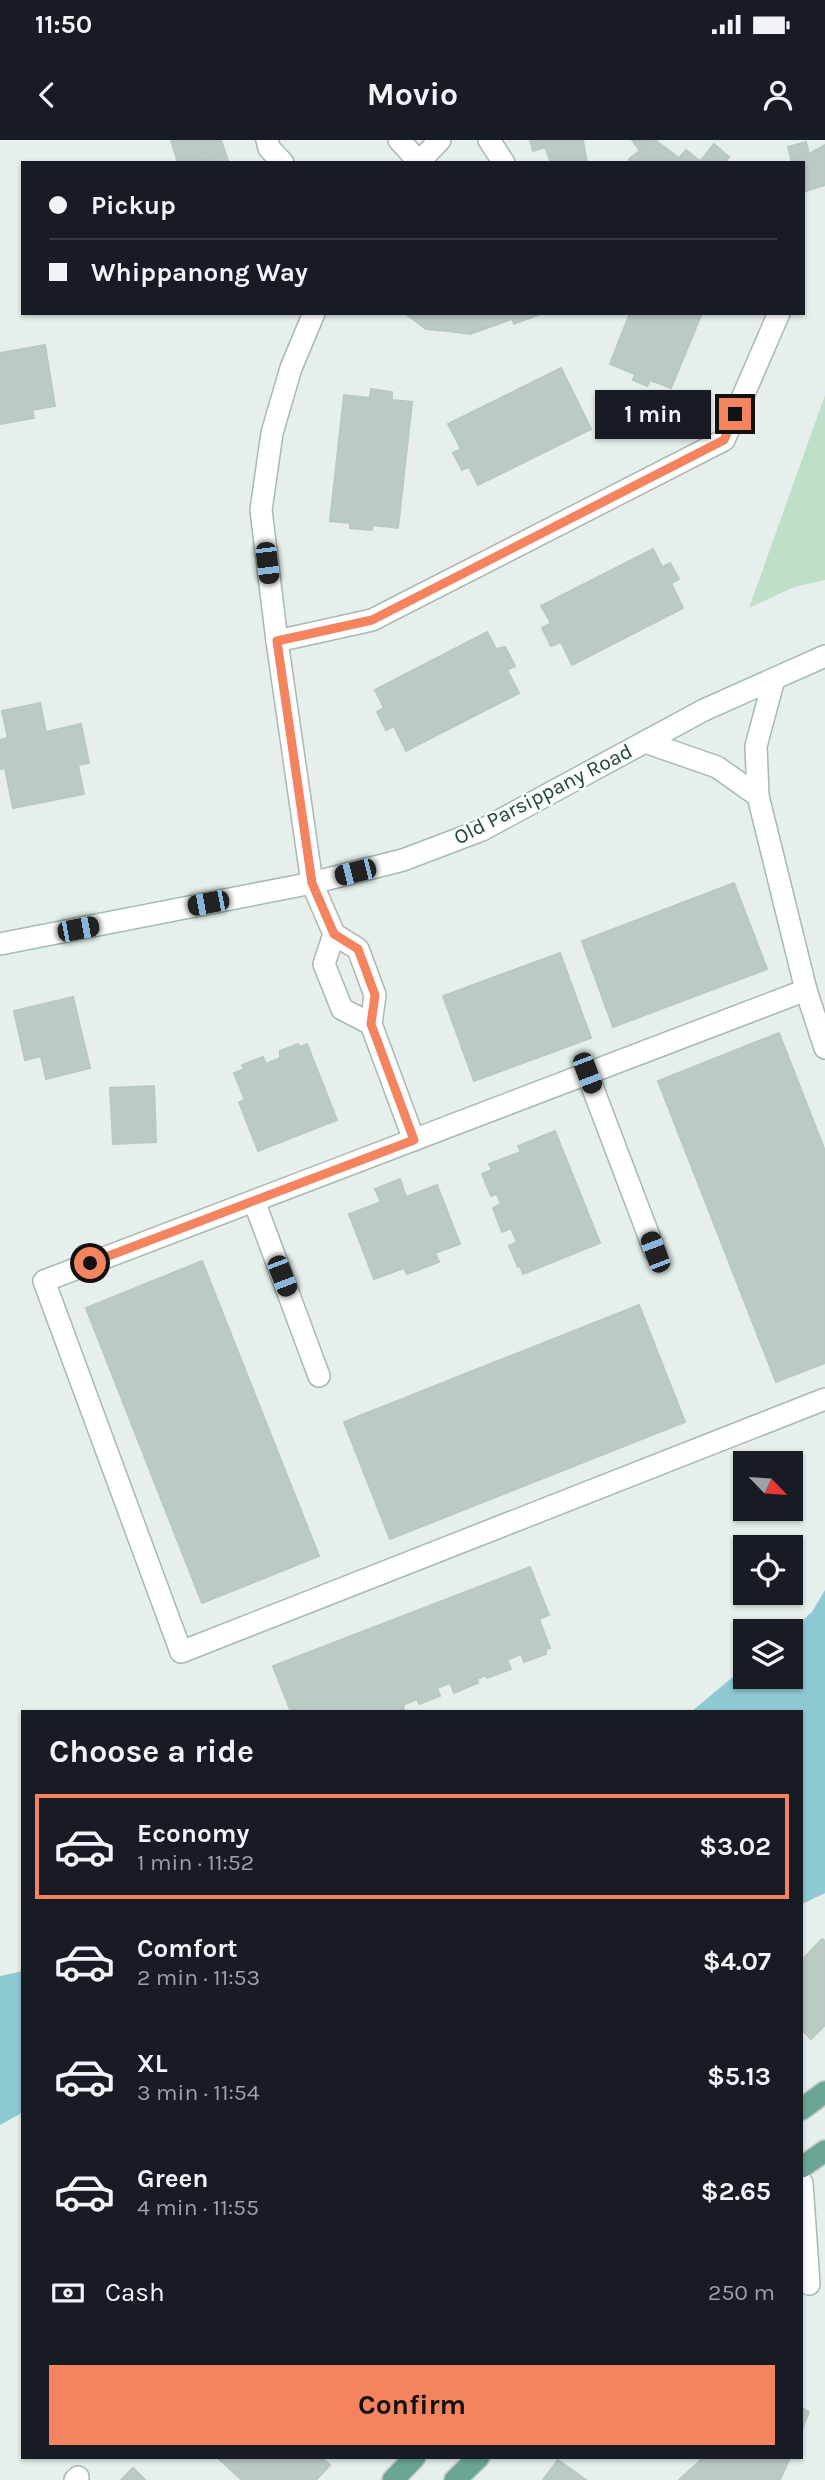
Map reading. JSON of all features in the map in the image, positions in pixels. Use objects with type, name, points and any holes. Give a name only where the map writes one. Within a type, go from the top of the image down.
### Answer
[{"type":"main road","points":[[267,140],[269,148],[281,161]]},
{"type":"main road","points":[[399,140],[417,161]]},
{"type":"main road","points":[[421,161],[440,140]]},
{"type":"main road","points":[[489,140],[503,161]]},
{"type":"main road","points":[[313,315],[291,368],[272,433],[261,510],[277,641],[312,883],[334,934],[358,949],[375,995],[371,1024],[414,1140]]},
{"type":"main road","points":[[277,641],[372,620],[724,440],[778,315]]},
{"type":"main road","name":"Old Parsippany Road","points":[[0,944],[312,883],[403,860],[482,830],[704,710],[825,656]]},
{"type":"main road","points":[[774,679],[756,746],[758,796],[806,990],[825,1048]]},
{"type":"main road","points":[[645,742],[717,767],[758,796]]},
{"type":"main road","points":[[334,934],[324,964],[342,1009],[371,1024]]},
{"type":"main road","points":[[806,990],[44,1281],[181,1652],[825,1399]]},
{"type":"main road","points":[[587,1073],[655,1252]]},
{"type":"main road","points":[[254,1201],[319,1376]]},
{"type":"main road","points":[[803,2108],[825,2092]]},
{"type":"main road","points":[[803,2166],[825,2151]]},
{"type":"main road","points":[[803,2197],[809,2284],[803,2281]]},
{"type":"main road","points":[[393,2480],[413,2459]]},
{"type":"main road","points":[[455,2480],[476,2459]]},
{"type":"green space","points":[[825,395],[825,580],[794,587],[749,608]]},
{"type":"water","points":[[825,1590],[825,1893],[803,1904],[803,1710],[693,1710],[733,1677],[733,1689],[803,1689],[803,1620],[812,1612]]},
{"type":"water","points":[[21,1971],[21,2113],[0,2125],[0,1976]]},
{"type":"building","points":[[171,140],[221,140],[225,152],[200,161],[177,161]]},
{"type":"building","points":[[530,140],[583,140],[587,161],[550,161],[545,147],[533,151]]},
{"type":"building","points":[[632,140],[655,140],[640,151]]},
{"type":"building","points":[[655,140],[679,158],[686,150],[700,161],[630,161],[629,159]]},
{"type":"building","points":[[806,142],[809,154],[825,145],[825,185],[805,191],[805,161],[792,161],[788,147]]},
{"type":"building","points":[[714,144],[729,157],[726,161],[701,161]]},
{"type":"building","points":[[225,152],[228,161],[200,161]]},
{"type":"building","points":[[408,315],[450,315],[447,331],[426,329]]},
{"type":"building","points":[[450,315],[511,315],[512,319],[470,334],[447,331]]},
{"type":"building","points":[[511,315],[538,315],[514,324]]},
{"type":"building","points":[[629,315],[701,315],[671,388],[650,380],[647,386],[633,380],[635,374],[610,364]]},
{"type":"building","points":[[45,345],[55,406],[32,410],[34,418],[0,424],[0,353]]},
{"type":"building","points":[[561,368],[591,429],[478,485],[469,467],[462,470],[453,453],[461,449],[448,424]]},
{"type":"building","points":[[371,389],[392,392],[392,400],[412,402],[398,528],[373,525],[372,530],[350,528],[350,523],[330,521],[344,395],[370,398]]},
{"type":"building","points":[[653,549],[662,567],[670,563],[679,579],[671,583],[683,608],[572,665],[561,642],[551,646],[542,628],[551,623],[541,606]]},
{"type":"building","points":[[487,632],[496,649],[505,647],[515,666],[507,670],[519,693],[406,751],[394,726],[386,730],[377,712],[384,708],[375,690]]},
{"type":"building","points":[[40,703],[46,732],[81,724],[89,763],[78,765],[84,794],[13,808],[5,768],[0,769],[0,740],[8,738],[2,711]]},
{"type":"building","points":[[734,883],[767,969],[613,1027],[582,941]]},
{"type":"building","points":[[560,953],[591,1038],[474,1081],[443,996]]},
{"type":"building","points":[[73,997],[90,1068],[46,1079],[41,1056],[25,1060],[14,1011]]},
{"type":"building","points":[[779,1033],[825,1151],[825,1363],[776,1382],[658,1081]]},
{"type":"building","points":[[298,1044],[300,1047],[307,1044],[337,1120],[258,1151],[239,1102],[245,1100],[234,1073],[244,1069],[242,1065],[263,1057],[266,1064],[280,1058],[280,1051]]},
{"type":"building","points":[[154,1086],[156,1142],[113,1144],[110,1088]]},
{"type":"building","points":[[555,1131],[600,1243],[523,1274],[509,1246],[517,1242],[511,1228],[502,1232],[493,1208],[501,1204],[497,1194],[491,1196],[482,1174],[492,1170],[489,1164],[521,1152],[518,1146]]},
{"type":"building","points":[[400,1179],[406,1197],[437,1185],[460,1244],[435,1253],[439,1262],[407,1274],[404,1268],[374,1279],[349,1214],[381,1202],[375,1189]]},
{"type":"building","points":[[202,1261],[319,1556],[202,1603],[86,1308]]},
{"type":"building","points":[[639,1305],[685,1422],[390,1539],[344,1422]]},
{"type":"building","points":[[530,1567],[549,1615],[539,1619],[550,1648],[546,1649],[546,1654],[524,1662],[521,1654],[507,1660],[511,1669],[487,1678],[486,1675],[477,1679],[478,1683],[454,1693],[450,1683],[437,1688],[440,1696],[419,1704],[417,1699],[403,1705],[402,1710],[290,1710],[273,1666]]},
{"type":"building","points":[[822,1939],[825,1941],[825,2025],[811,2039],[803,2031],[803,1959]]},
{"type":"building","points":[[803,2409],[809,2412],[803,2427]]},
{"type":"building","points":[[219,2459],[323,2459],[330,2465],[316,2480],[242,2480]]},
{"type":"building","points":[[702,2459],[789,2459],[780,2480],[679,2480]]},
{"type":"building","points":[[558,2460],[586,2480],[543,2480]]},
{"type":"building","points":[[133,2468],[145,2480],[121,2480]]},
{"type":"route","points":[[90,1263],[414,1140],[371,1024],[375,995],[358,949],[334,934],[312,883],[277,641],[372,620],[724,440],[735,414]]}]
